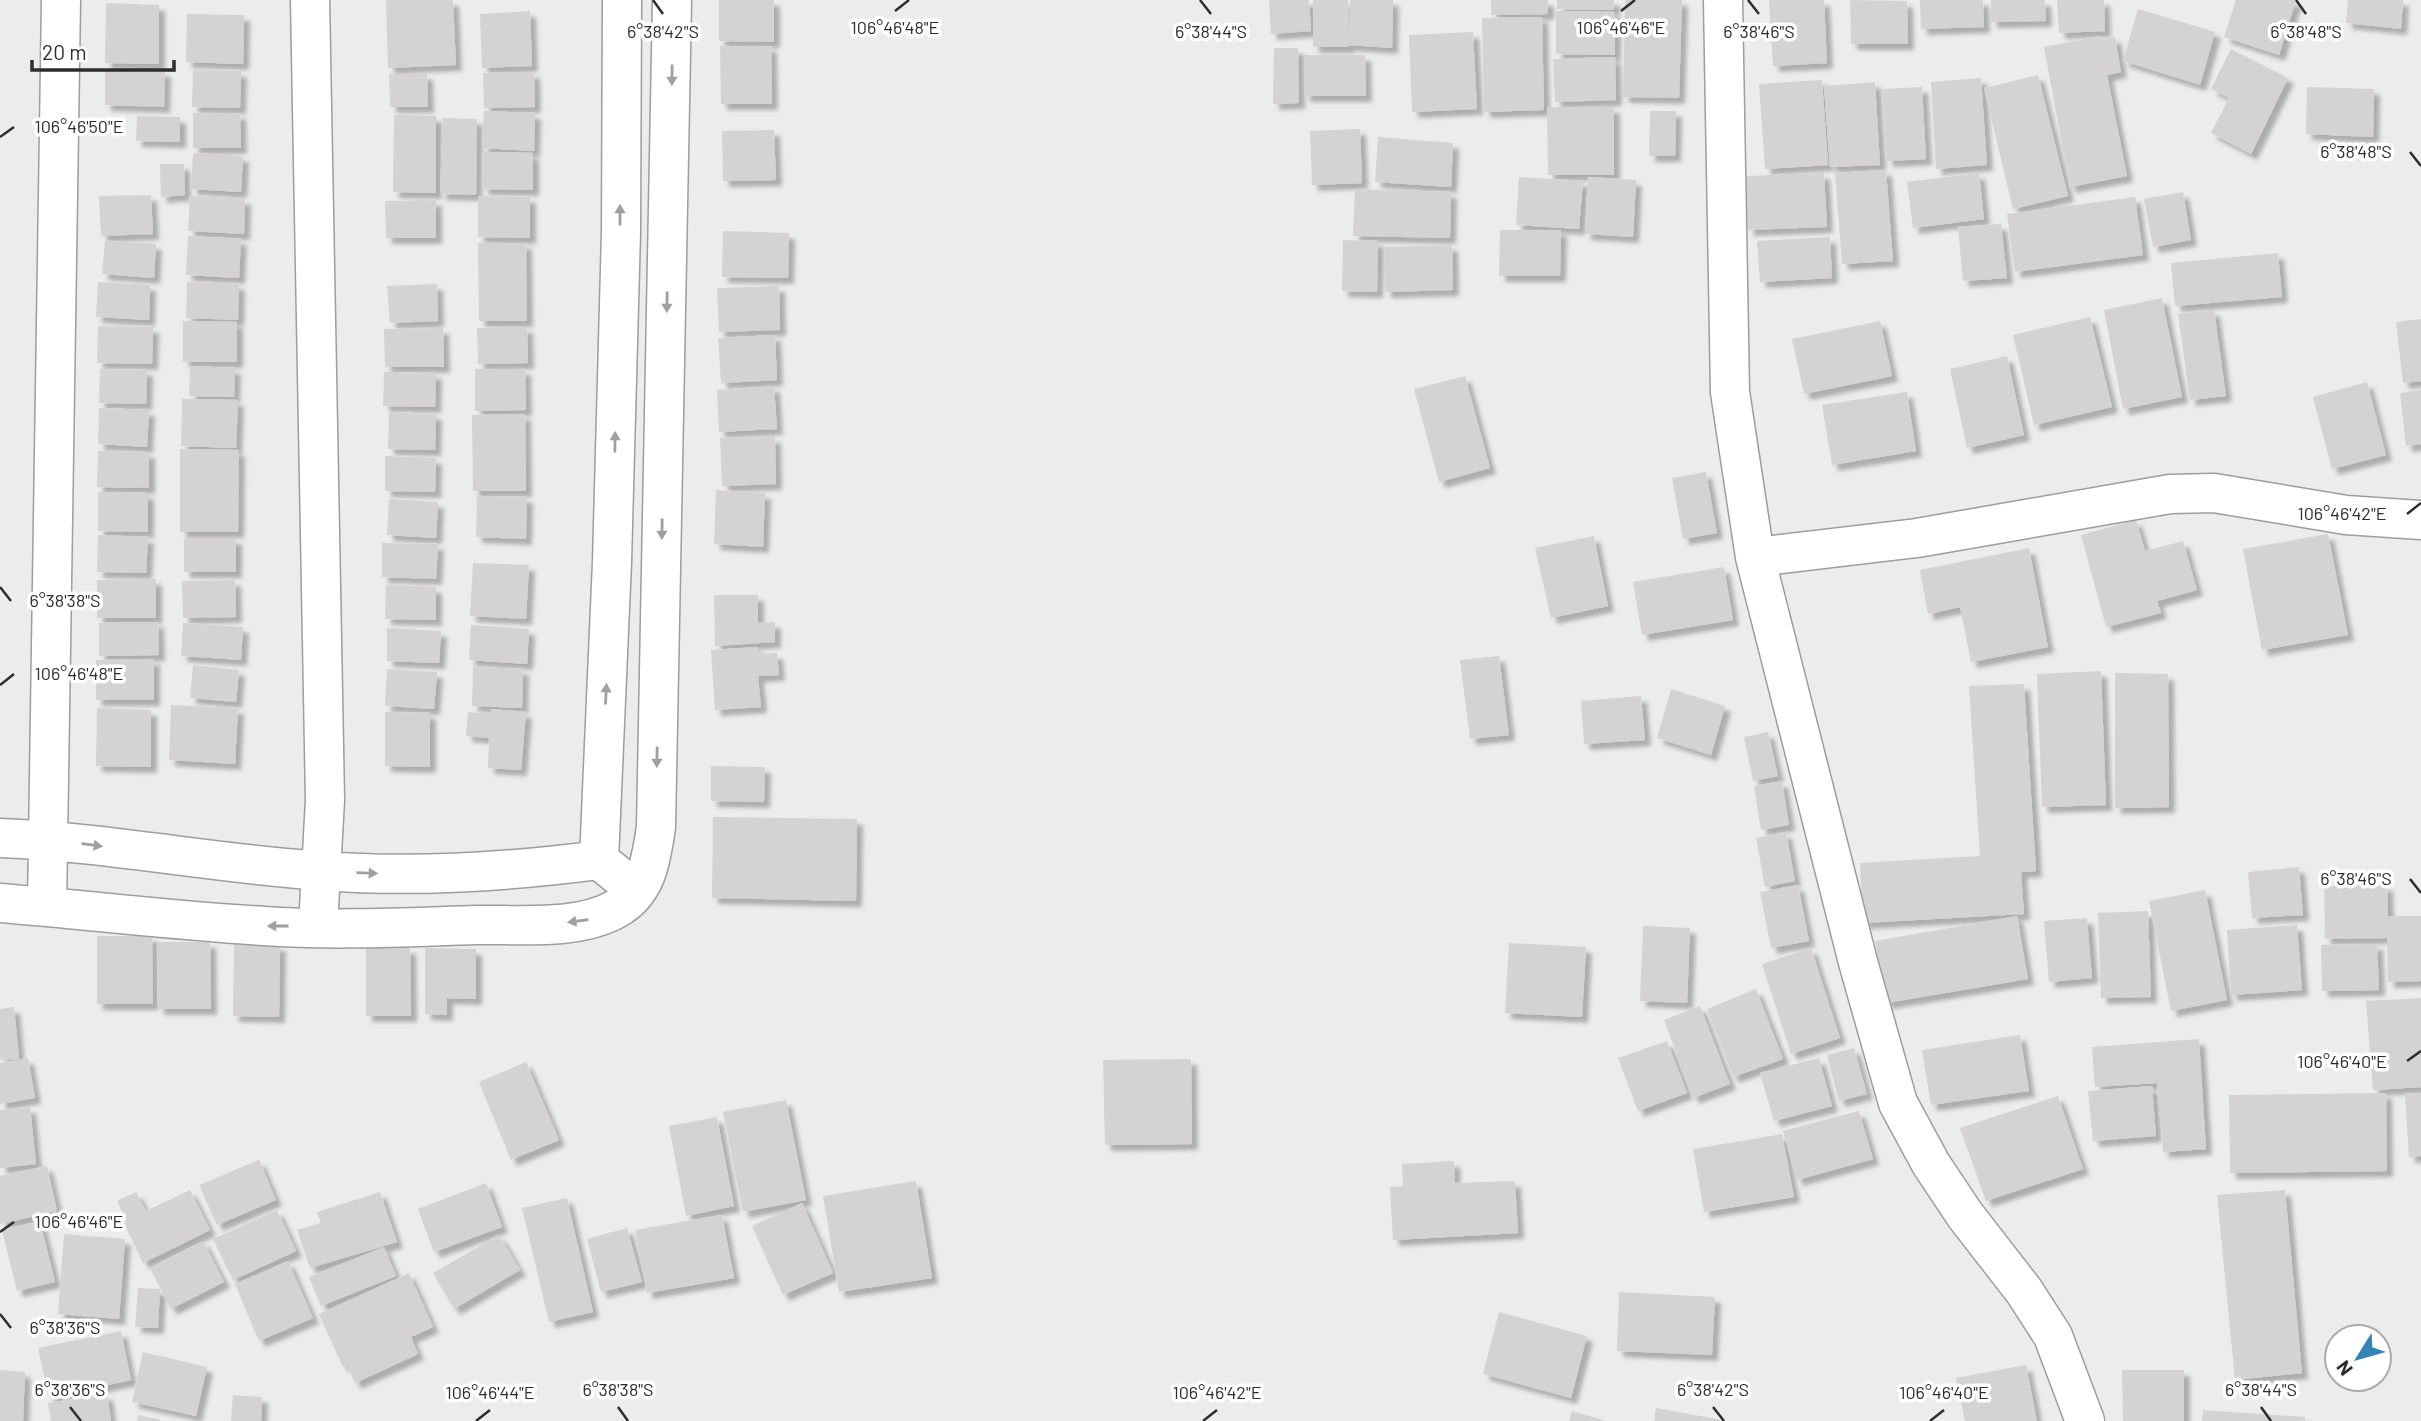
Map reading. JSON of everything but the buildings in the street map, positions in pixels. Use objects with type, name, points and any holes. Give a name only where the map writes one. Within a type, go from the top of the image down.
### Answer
[{"type":"street","points":[[47,907],[61,0]]},
{"type":"street","points":[[310,0],[325,786],[323,872],[318,926]]},
{"type":"street","points":[[0,903],[267,926],[558,924],[596,918],[618,908],[638,891],[649,870],[656,827],[673,47],[672,3],[624,0],[612,562],[599,860]]},
{"type":"street","points":[[1723,0],[1730,392],[1755,557],[1848,923],[1898,1104],[1931,1164],[1965,1215],[2024,1291],[2053,1336],[2085,1421]]},
{"type":"street","points":[[1755,557],[1917,538],[2170,494],[2214,493],[2346,515],[2421,520]]},
{"type":"street","points":[[0,838],[47,840],[323,872],[433,876],[510,871],[599,860],[638,891]]}]
